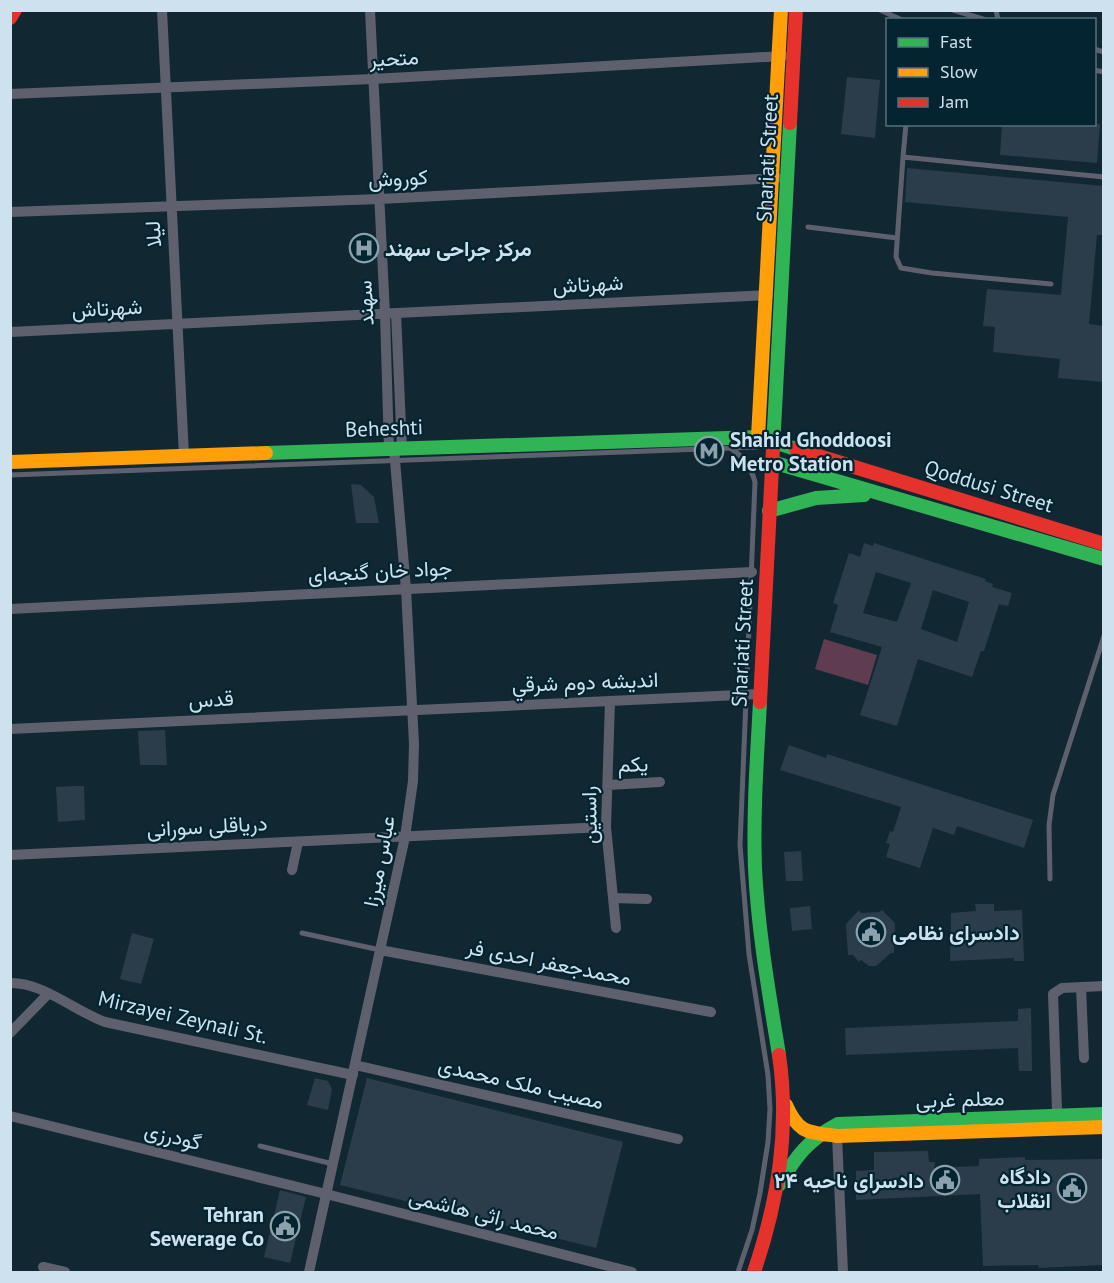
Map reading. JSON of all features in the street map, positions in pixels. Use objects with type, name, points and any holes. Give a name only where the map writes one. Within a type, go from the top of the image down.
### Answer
[{"type":"main road","points":[[10,18],[15,10]]},
{"type":"main road","name":"Shariati Street","points":[[758,437],[781,10]]},
{"type":"main road","name":"Shariati Street","points":[[754,1272],[776,1190],[783,1135],[784,1100],[777,1036],[766,974],[756,890],[753,694],[766,572],[796,10]]},
{"type":"main road","name":"Qoddusi Street","points":[[758,437],[1104,544]]},
{"type":"main road","name":"Beheshti","points":[[10,462],[395,452],[758,437]]},
{"type":"main road","name":"Qoddusi Street","points":[[772,462],[1104,560]]},
{"type":"main road","points":[[769,512],[794,502],[822,496],[885,495]]},
{"type":"main road","points":[[752,572],[766,572]]},
{"type":"main road","points":[[784,1100],[797,1128],[837,1136],[930,1127],[1104,1127]]},
{"type":"main road","name":"معلم غربی","points":[[819,1133],[838,1124],[930,1127],[1104,1114]]},
{"type":"main road","points":[[776,1190],[797,1154],[819,1133]]},
{"type":"street","name":"لیلا","points":[[162,10],[184,456]]},
{"type":"street","name":"سهند","points":[[370,10],[380,199],[391,313],[395,452]]},
{"type":"street","name":"متحیر","points":[[10,93],[373,79],[794,56]]},
{"type":"street","name":"کوروش","points":[[10,212],[380,199],[787,177]]},
{"type":"street","name":"شهرتاش","points":[[10,332],[781,295]]},
{"type":"street","name":"عباس میرزا","points":[[309,1272],[405,837],[413,781],[406,589],[395,452]]},
{"type":"street","name":"جواد خان گنجه‌ای","points":[[10,609],[752,572]]},
{"type":"street","name":"انديشه دوم شرقي","points":[[412,709],[753,694]]},
{"type":"street","name":"راستین","points":[[610,701],[606,827],[616,928]]},
{"type":"street","name":"قدس","points":[[10,729],[412,709]]},
{"type":"street","name":"یکم","points":[[608,785],[660,782]]},
{"type":"street","name":"دریاقلی سورانی","points":[[10,855],[606,827]]},
{"type":"street","points":[[292,870],[298,842]]},
{"type":"street","points":[[613,898],[647,899]]},
{"type":"street","name":"محمدجعفر احدی فر","points":[[380,950],[711,1012]]},
{"type":"street","name":"Mirzayei Zeynali St.","points":[[10,983],[34,987],[85,1015],[105,1022],[354,1070]]},
{"type":"street","points":[[1057,1110],[1053,994],[1062,988],[1104,986]]},
{"type":"street","points":[[1082,987],[1084,1058]]},
{"type":"street","points":[[10,1033],[48,994]]},
{"type":"street","name":"مصیب ملک محمدی","points":[[354,1070],[678,1139]]},
{"type":"street","name":"گودرزی","points":[[10,1116],[326,1194]]},
{"type":"street","points":[[837,1136],[843,1272]]},
{"type":"street","name":"محمد راثی هاشمی","points":[[326,1194],[632,1272]]},
{"type":"street","points":[[43,1267],[65,1272]]},
{"type":"lane","points":[[880,10],[900,18]]},
{"type":"lane","points":[[953,10],[979,18]]},
{"type":"lane","points":[[906,126],[896,257],[901,268],[1050,284]]},
{"type":"lane","points":[[903,157],[1104,177]]},
{"type":"lane","points":[[808,227],[897,238]]},
{"type":"lane","points":[[10,475],[395,452],[730,448],[757,447],[774,442]]},
{"type":"lane","points":[[730,448],[747,464],[755,482],[752,572],[753,694],[741,826],[742,873],[749,954],[768,1075],[770,1109],[768,1142],[760,1193],[752,1230],[738,1272]]},
{"type":"lane","points":[[1050,879],[1049,825],[1053,795],[1104,636]]},
{"type":"lane","points":[[302,933],[380,950]]},
{"type":"lane","points":[[260,1146],[333,1164]]},
{"type":"shaded area","points":[[824,639],[877,655],[868,685],[815,669]]},
{"type":"building","points":[[847,77],[880,80],[875,138],[841,134]]},
{"type":"building","points":[[1100,124],[1097,163],[1000,155],[1002,126],[1096,126]]},
{"type":"building","points":[[907,168],[1104,186],[1104,235],[1097,235],[1089,324],[1104,326],[1104,382],[1058,378],[1060,359],[993,352],[995,327],[983,326],[987,289],[1061,295],[1068,217],[905,202]]},
{"type":"building","points":[[351,484],[361,485],[374,497],[379,523],[356,523]]},
{"type":"building","points":[[864,543],[873,546],[874,543],[986,579],[985,581],[993,584],[992,587],[1012,593],[1008,606],[999,604],[984,651],[981,651],[972,677],[918,659],[897,726],[860,715],[882,647],[830,632],[838,605],[833,603],[849,553],[860,557]],"holes":[[[876,572],[911,583],[897,622],[863,613]],[[933,590],[969,602],[957,642],[921,629]]]},
{"type":"building","points":[[165,730],[167,765],[140,765],[138,731]]},
{"type":"building","points":[[789,745],[826,758],[827,754],[1033,820],[1024,848],[957,826],[954,835],[933,828],[920,868],[886,857],[890,844],[886,843],[890,831],[893,832],[901,807],[780,770]]},
{"type":"building","points":[[84,786],[85,820],[58,822],[56,787]]},
{"type":"building","points":[[801,851],[803,881],[786,881],[784,852]]},
{"type":"building","points":[[975,904],[994,904],[994,911],[1022,910],[1024,961],[1014,961],[1014,958],[950,961],[951,913],[976,911]]},
{"type":"building","points":[[810,906],[812,929],[792,931],[790,908]]},
{"type":"building","points":[[859,910],[861,913],[882,910],[895,923],[894,953],[876,966],[869,966],[861,960],[859,962],[853,955],[848,955],[846,924]]},
{"type":"building","points":[[132,933],[154,939],[141,984],[120,979]]},
{"type":"building","points":[[1031,1008],[1032,1071],[1019,1071],[1018,1048],[846,1055],[845,1028],[1018,1021],[1018,1009]]},
{"type":"building","points":[[315,1078],[328,1081],[332,1089],[328,1110],[307,1105]]},
{"type":"building","points":[[367,1078],[623,1142],[596,1248],[340,1185]]},
{"type":"building","points":[[928,1151],[929,1162],[935,1162],[934,1168],[979,1166],[979,1159],[1025,1157],[1025,1160],[1104,1159],[1104,1265],[1039,1268],[1038,1265],[983,1266],[980,1194],[856,1200],[856,1171],[874,1170],[874,1152]]},
{"type":"building","name":"Tehran Sewerage Co","points":[[280,1190],[306,1197],[290,1263],[264,1257]]},
{"type":"traffic: fast","points":[[773,448],[790,123]]},
{"type":"traffic: fast","points":[[266,453],[758,437],[796,449]]},
{"type":"traffic: fast","points":[[772,462],[1104,559]]},
{"type":"traffic: fast","points":[[769,511],[816,498],[864,495]]},
{"type":"traffic: fast","points":[[760,702],[755,806],[756,892],[779,1055]]},
{"type":"traffic: fast","points":[[779,1185],[791,1165],[804,1150],[819,1136],[838,1124],[1104,1114]]},
{"type":"traffic: slow","points":[[758,437],[781,10]]},
{"type":"traffic: slow","points":[[10,462],[266,453]]},
{"type":"traffic: slow","points":[[786,1105],[795,1122],[806,1130],[837,1136],[1104,1127]]},
{"type":"traffic: jam","points":[[10,18],[15,10]]},
{"type":"traffic: jam","points":[[790,123],[796,10]]},
{"type":"traffic: jam","points":[[760,702],[773,448]]},
{"type":"traffic: jam","points":[[796,449],[1104,544]]},
{"type":"traffic: jam","points":[[754,1272],[770,1219],[780,1165],[783,1111],[779,1055]]},
{"type":"place","name":"مرکز جراحی سهند","points":[[364,248]]},
{"type":"place","name":"Shahid Ghoddoosi Metro Station","points":[[709,451]]},
{"type":"place","name":"دادسرای نظامی","points":[[871,932]]},
{"type":"place","name":"دادسرای ناحیه ۲۴","points":[[945,1180]]},
{"type":"place","name":"دادگاه انقلاب","points":[[1072,1188]]},
{"type":"place","name":"Tehran Sewerage Co","points":[[285,1226]]}]
